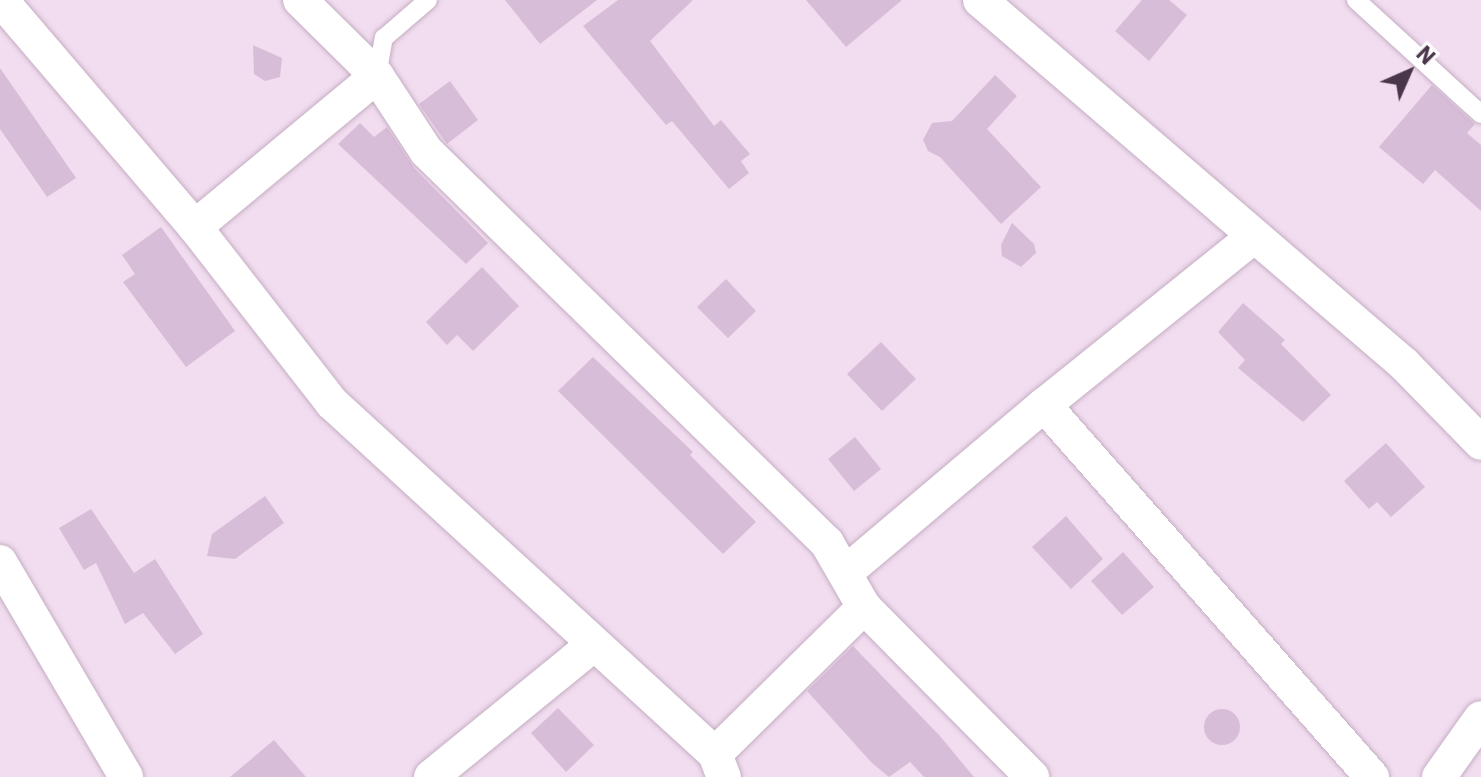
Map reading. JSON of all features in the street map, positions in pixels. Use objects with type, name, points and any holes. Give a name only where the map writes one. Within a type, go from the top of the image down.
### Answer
[{"type":"street","points":[[1,0],[195,227],[332,403],[594,644],[719,765],[864,607]]},
{"type":"street","points":[[300,0],[377,76],[426,151],[827,543],[864,607],[1032,777]]},
{"type":"street","points":[[980,0],[1404,364],[1481,443]]},
{"type":"street","points":[[195,227],[377,76]]},
{"type":"street","points":[[845,573],[1044,405],[1254,236]]},
{"type":"street","points":[[1044,405],[1372,777]]},
{"type":"street","points":[[0,562],[126,777]]},
{"type":"street","points":[[431,777],[594,644]]},
{"type":"street","points":[[1439,777],[1481,718]]},
{"type":"lane","points":[[377,76],[384,38],[428,0]]},
{"type":"lane","points":[[1356,0],[1481,114]]},
{"type":"shaded area","points":[[0,0],[1481,0],[1481,777],[0,777]]},
{"type":"building","points":[[505,0],[597,0],[540,44]]},
{"type":"building","points":[[618,0],[693,0],[650,41],[714,126],[721,120],[750,154],[741,161],[749,173],[729,189],[672,121],[666,125],[583,26]]},
{"type":"building","points":[[806,0],[902,0],[846,47]]},
{"type":"building","points":[[1142,0],[1169,0],[1187,15],[1149,61],[1115,31]]},
{"type":"building","points":[[253,45],[282,58],[280,77],[265,81],[254,74]]},
{"type":"building","points":[[0,68],[76,178],[47,197],[0,129]]},
{"type":"building","points":[[995,75],[1017,96],[987,129],[1041,187],[1001,224],[940,157],[928,151],[923,140],[932,123],[952,121]]},
{"type":"building","points":[[450,81],[478,120],[447,144],[419,104]]},
{"type":"building","points":[[1432,85],[1475,124],[1467,133],[1481,145],[1481,211],[1435,170],[1423,184],[1379,147]]},
{"type":"building","points":[[360,123],[374,137],[387,127],[414,168],[488,243],[466,264],[338,144]]},
{"type":"building","points":[[1012,223],[1034,244],[1036,253],[1021,267],[1002,256],[1001,245]]},
{"type":"building","points":[[161,227],[235,331],[186,367],[123,282],[135,274],[122,255]]},
{"type":"building","points":[[482,267],[519,306],[473,351],[457,335],[447,345],[426,322]]},
{"type":"building","points":[[726,279],[756,311],[728,338],[697,307]]},
{"type":"building","points":[[1243,303],[1285,340],[1281,344],[1331,395],[1303,422],[1238,368],[1245,360],[1218,332]]},
{"type":"building","points":[[881,342],[916,379],[882,411],[847,374]]},
{"type":"building","points":[[593,357],[693,452],[690,455],[756,522],[723,554],[558,391]]},
{"type":"building","points":[[855,437],[881,469],[854,491],[828,459]]},
{"type":"building","points":[[1386,443],[1425,487],[1391,517],[1377,502],[1369,509],[1344,481]]},
{"type":"building","points":[[265,496],[284,523],[235,559],[207,556],[212,534]]},
{"type":"building","points":[[91,509],[134,573],[155,559],[203,634],[175,654],[143,613],[125,624],[96,563],[84,570],[59,528]]},
{"type":"building","points":[[1066,516],[1103,559],[1071,589],[1032,547]]},
{"type":"building","points":[[1123,552],[1154,587],[1122,615],[1091,581]]},
{"type":"building","points":[[853,646],[939,735],[974,777],[924,777],[910,762],[889,777],[872,763],[807,691]]},
{"type":"building","points":[[558,708],[594,745],[566,772],[531,733]]},
{"type":"building","points":[[1222,709],[1235,714],[1240,727],[1235,740],[1222,745],[1209,740],[1204,727],[1209,714]]},
{"type":"building","points":[[274,740],[306,777],[230,777]]}]
